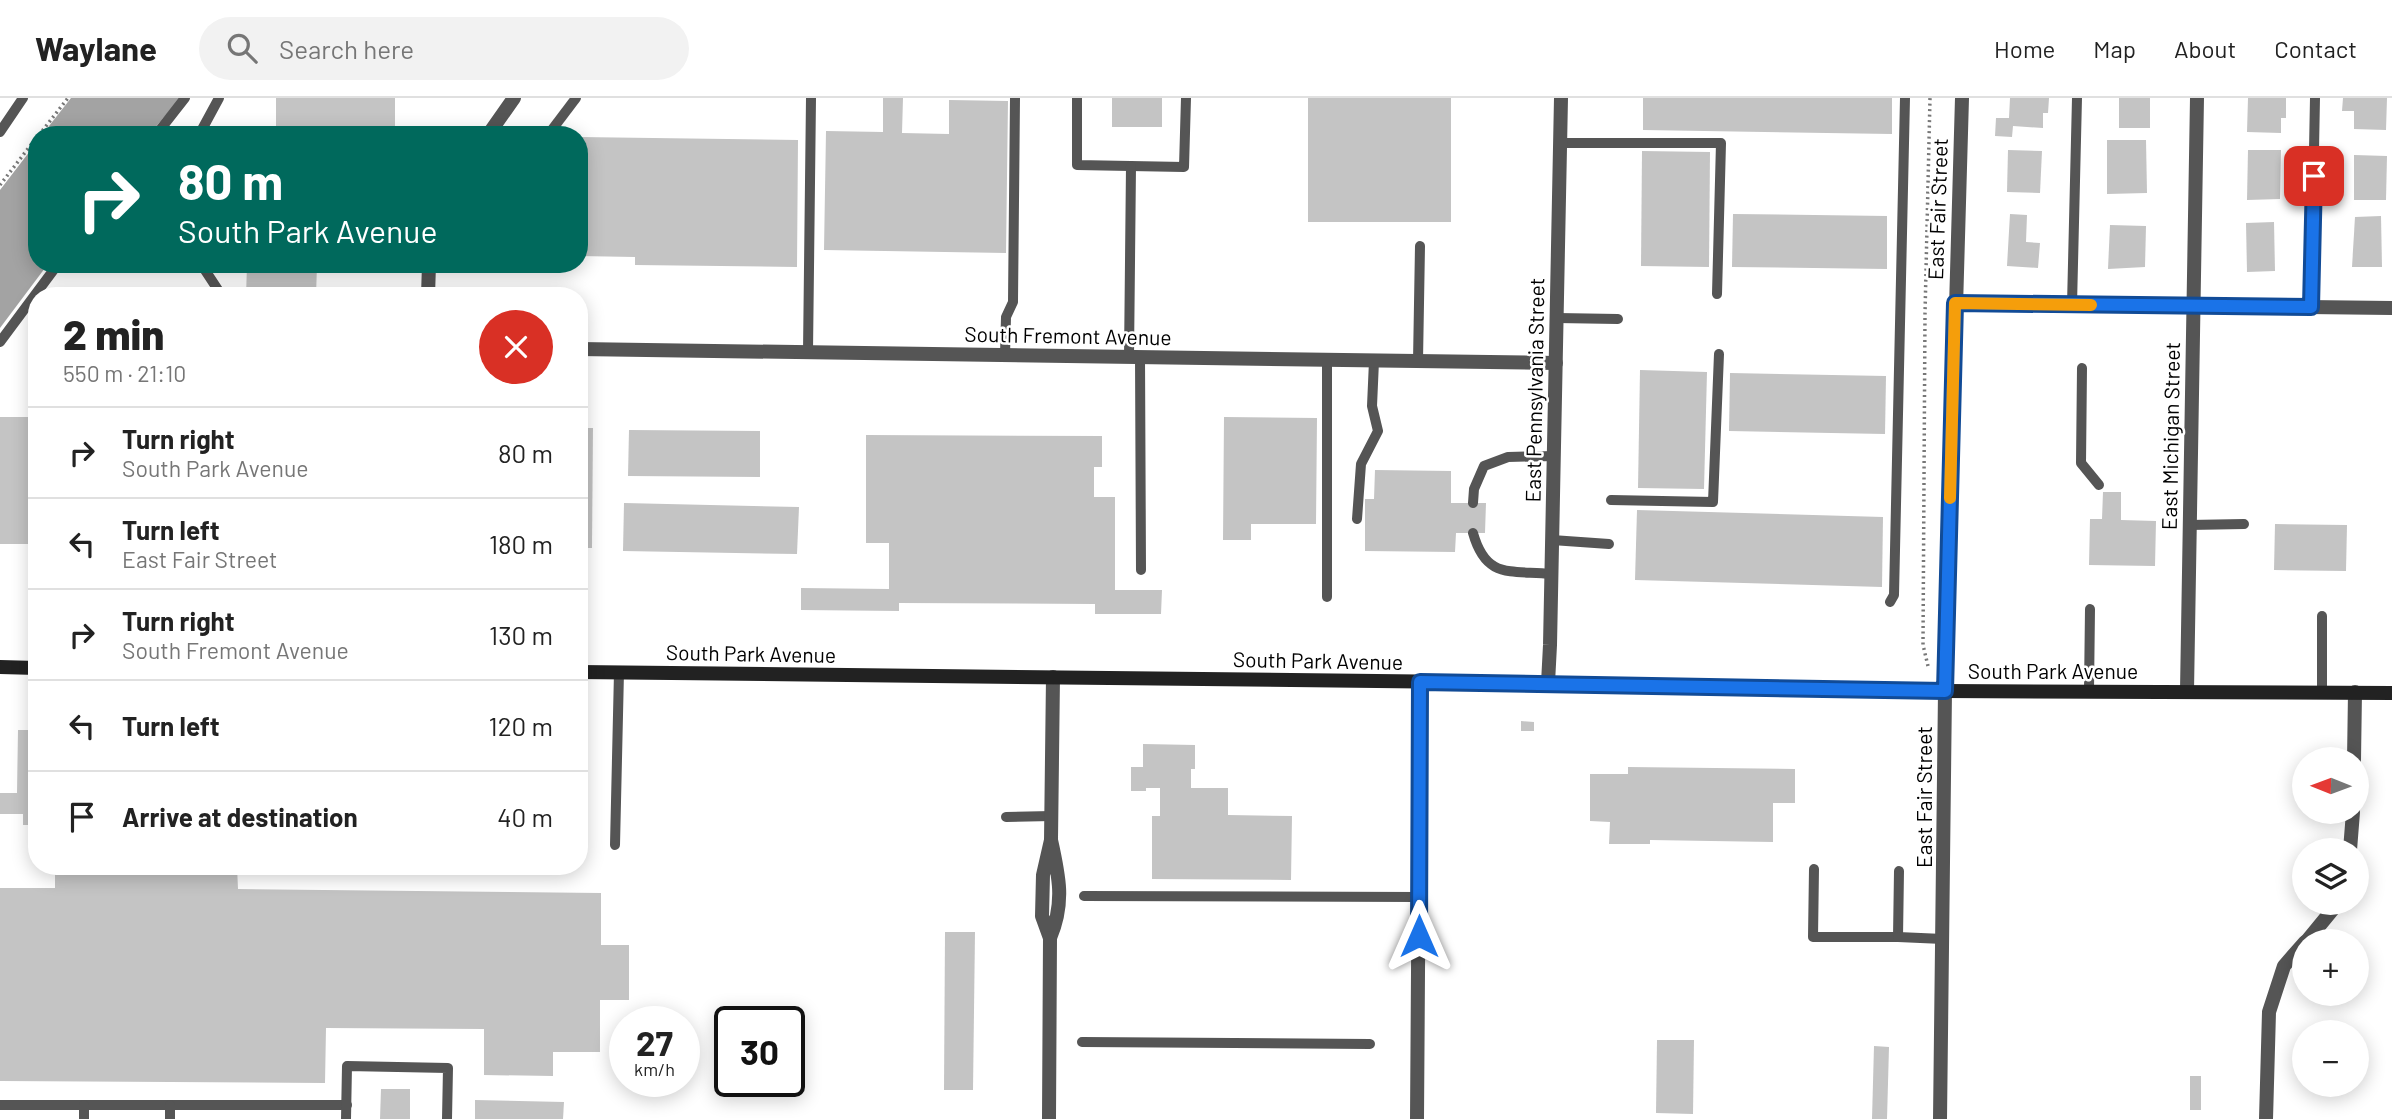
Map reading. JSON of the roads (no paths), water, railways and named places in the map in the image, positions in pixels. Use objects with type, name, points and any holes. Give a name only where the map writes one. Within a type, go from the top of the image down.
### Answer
[{"type":"main road","points":[[0,667],[28,668]]},
{"type":"main road","name":"South Park Avenue","points":[[588,672],[1548,683],[1945,691],[2392,693]]},
{"type":"street","points":[[494,126],[514,98]]},
{"type":"street","name":"East Pennsylvania Street","points":[[1548,683],[1561,98]]},
{"type":"street","name":"East Fair Street","points":[[1940,1119],[1945,691],[1962,98]]},
{"type":"street","name":"East Michigan Street","points":[[2187,691],[2197,98]]},
{"type":"street","points":[[1955,303],[2392,307]]},
{"type":"street","name":"South Fremont Avenue","points":[[588,349],[1556,363]]},
{"type":"street","points":[[1049,1119],[1050,938],[1042,916],[1044,875],[1051,840],[1053,677]]},
{"type":"street","points":[[1417,1119],[1420,682]]},
{"type":"street","points":[[2354,747],[2355,692]]},
{"type":"street","points":[[2316,929],[2328,915]]},
{"type":"street","points":[[2266,1119],[2269,1012],[2284,967],[2292,957]]},
{"type":"lane","points":[[0,132],[23,98]]},
{"type":"lane","points":[[163,126],[185,98]]},
{"type":"lane","points":[[204,126],[219,98]]},
{"type":"lane","points":[[555,126],[576,98]]},
{"type":"lane","points":[[808,352],[811,98]]},
{"type":"lane","points":[[1005,355],[1006,317],[1013,302],[1015,98]]},
{"type":"lane","points":[[1077,98],[1077,165],[1184,167],[1186,98]]},
{"type":"lane","points":[[1890,602],[1894,595],[1905,98]]},
{"type":"lane","points":[[2072,305],[2077,98]]},
{"type":"lane","points":[[2311,307],[2315,98]]},
{"type":"lane","points":[[1560,143],[1721,142],[1717,294]]},
{"type":"lane","points":[[1131,166],[1141,570]]},
{"type":"lane","points":[[1418,361],[1420,246]]},
{"type":"lane","points":[[0,342],[28,304]]},
{"type":"lane","points":[[1557,318],[1618,319]]},
{"type":"lane","points":[[1611,500],[1713,502],[1719,354]]},
{"type":"lane","points":[[1326,597],[1327,360]]},
{"type":"lane","points":[[1357,519],[1361,464],[1377,431],[1372,406],[1374,361]]},
{"type":"lane","points":[[2082,368],[2081,463],[2099,485]]},
{"type":"lane","points":[[1473,503],[1474,489],[1484,466],[1508,457],[1554,456]]},
{"type":"lane","points":[[2189,525],[2244,524]]},
{"type":"lane","points":[[1473,533],[1478,550],[1490,566],[1551,574]]},
{"type":"lane","points":[[1552,540],[1609,544]]},
{"type":"lane","points":[[2089,690],[2090,609]]},
{"type":"lane","points":[[2322,616],[2322,692]]},
{"type":"lane","points":[[615,845],[619,672]]},
{"type":"lane","points":[[1006,817],[1052,816]]},
{"type":"lane","points":[[1814,869],[1813,937],[1943,939]]},
{"type":"lane","points":[[1898,937],[1899,871]]},
{"type":"lane","points":[[1084,896],[1419,897]]},
{"type":"lane","points":[[1082,1042],[1370,1044]]},
{"type":"lane","points":[[346,1119],[347,1066],[448,1068],[447,1119]]},
{"type":"lane","points":[[0,1105],[346,1105]]},
{"type":"lane","points":[[84,1105],[84,1119]]},
{"type":"lane","points":[[170,1105],[170,1119]]}]
